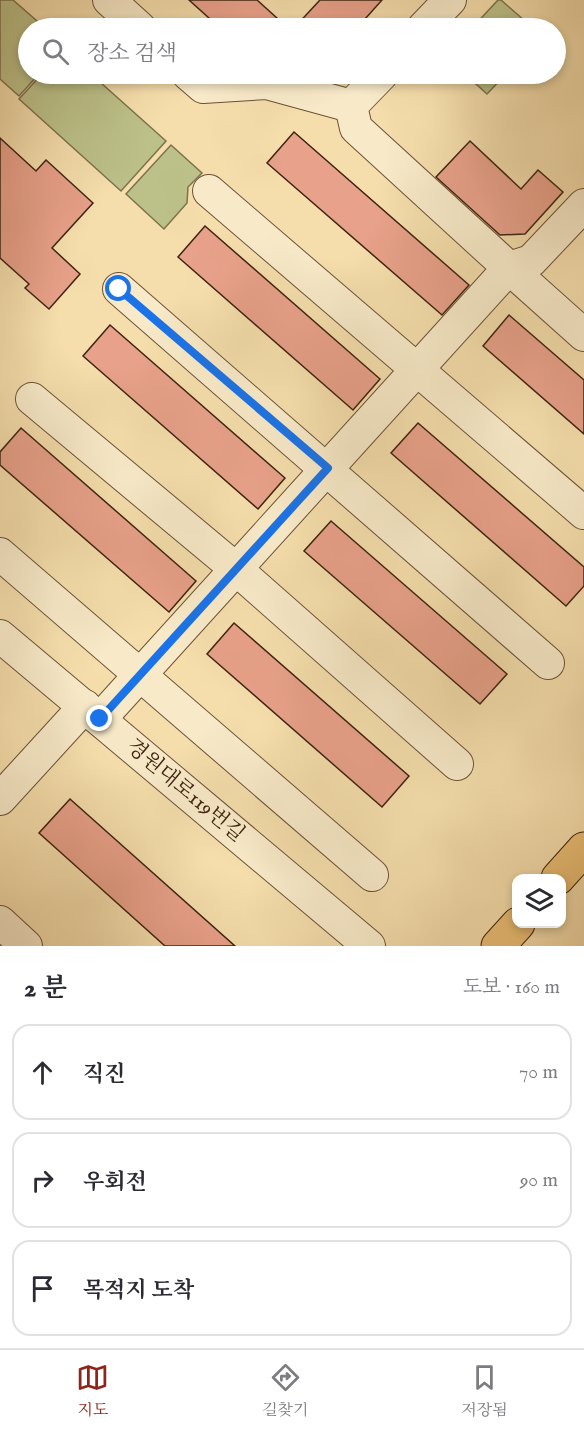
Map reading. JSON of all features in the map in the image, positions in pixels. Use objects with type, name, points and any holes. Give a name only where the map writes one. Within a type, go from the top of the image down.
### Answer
[{"type":"main road","points":[[562,874],[584,849]]},
{"type":"main road","points":[[498,946],[514,928]]},
{"type":"street","points":[[109,0],[129,18]]},
{"type":"street","points":[[433,18],[450,0]]},
{"type":"street","points":[[200,84],[203,87],[251,84]]},
{"type":"street","points":[[271,84],[351,106]]},
{"type":"street","points":[[351,106],[372,84]]},
{"type":"street","points":[[351,106],[356,128],[584,335]]},
{"type":"street","points":[[209,191],[584,513]]},
{"type":"street","points":[[0,799],[93,713],[141,674],[509,268],[531,261],[584,205]]},
{"type":"street","points":[[119,289],[328,468],[548,663]]},
{"type":"street","points":[[32,399],[236,569],[458,764]]},
{"type":"street","points":[[0,554],[372,875]]},
{"type":"street","name":"경원대로119번길","points":[[0,636],[369,946]]},
{"type":"street","points":[[0,922],[26,946]]},
{"type":"green space","points":[[0,0],[13,0],[34,18],[18,18],[18,84],[30,84],[19,96],[0,79]]},
{"type":"green space","points":[[498,0],[501,0],[522,18],[481,18]]},
{"type":"green space","points":[[33,84],[102,84],[166,141],[121,191],[19,99]]},
{"type":"green space","points":[[476,84],[496,84],[487,94]]},
{"type":"green space","points":[[171,145],[202,173],[188,187],[187,203],[164,229],[126,194]]},
{"type":"building","points":[[189,0],[257,0],[277,18],[209,18]]},
{"type":"building","points":[[320,0],[382,0],[366,18],[303,18]]},
{"type":"building","points":[[294,132],[469,285],[442,315],[267,163]]},
{"type":"building","points":[[0,138],[36,171],[46,160],[93,203],[52,248],[80,274],[49,309],[25,288],[29,284],[0,258]]},
{"type":"building","points":[[470,141],[521,189],[538,170],[563,192],[525,234],[500,235],[436,177]]},
{"type":"building","points":[[205,226],[380,379],[353,410],[178,257]]},
{"type":"building","points":[[509,315],[584,380],[584,434],[483,346]]},
{"type":"building","points":[[110,325],[285,478],[258,509],[83,356]]},
{"type":"building","points":[[418,423],[584,567],[584,586],[566,606],[391,453]]},
{"type":"building","points":[[21,428],[196,581],[169,612],[0,465],[0,452]]},
{"type":"building","points":[[331,521],[507,674],[480,704],[304,551]]},
{"type":"building","points":[[234,623],[409,776],[382,807],[207,654]]},
{"type":"building","points":[[70,799],[235,946],[165,946],[39,833]]},
{"type":"route","points":[[100,719],[328,468],[119,289]]}]
